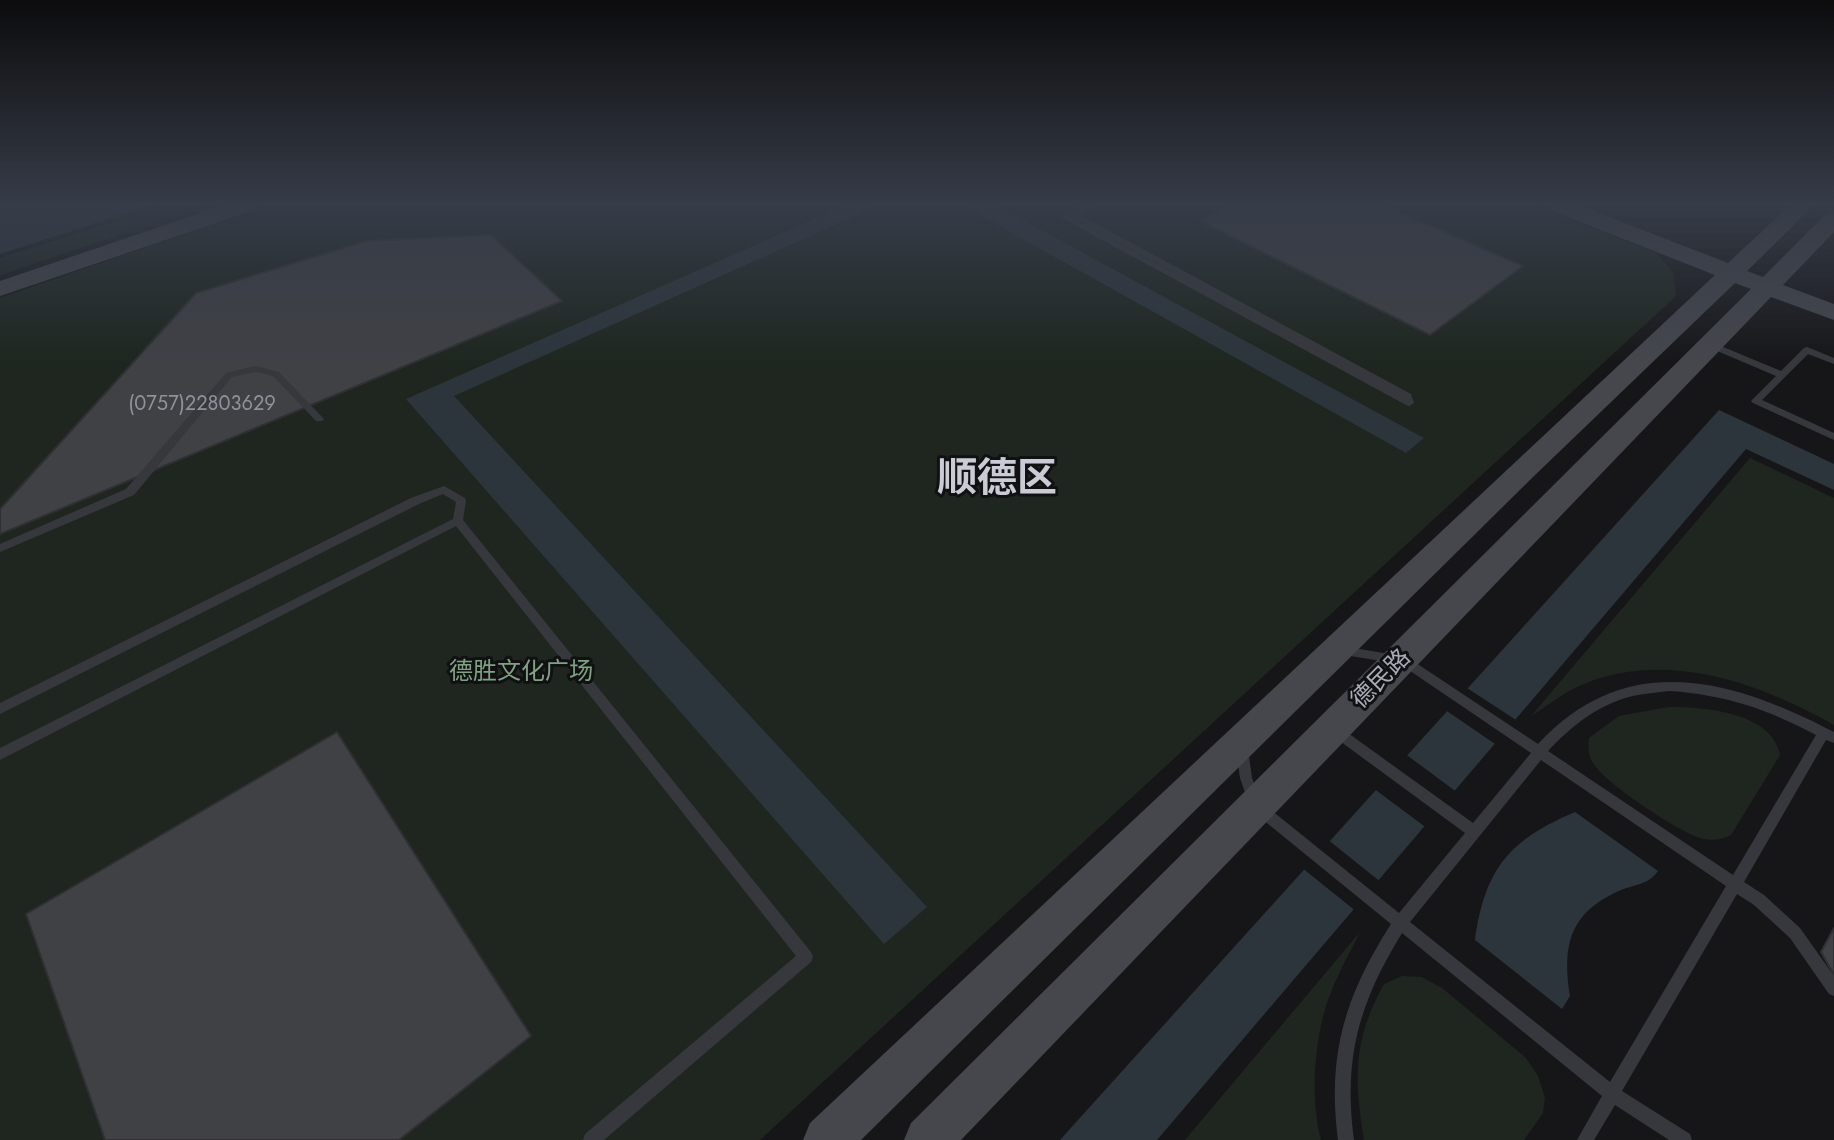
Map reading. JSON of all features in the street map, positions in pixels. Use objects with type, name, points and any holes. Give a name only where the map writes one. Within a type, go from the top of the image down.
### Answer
[{"type":"main road","points":[[0,289],[90,258]]},
{"type":"main road","points":[[1693,258],[1834,313]]},
{"type":"main road","points":[[827,1140],[1523,470],[1749,258]]},
{"type":"main road","name":"德民路","points":[[928,1140],[1796,258]]},
{"type":"lane","points":[[1140,258],[1409,403],[1408,396],[1154,258]]},
{"type":"lane","points":[[1711,345],[1782,375]]},
{"type":"lane","points":[[1834,361],[1807,350],[1756,401],[1834,437]]},
{"type":"lane","points":[[0,548],[130,492],[229,375],[256,369],[276,374],[319,419]]},
{"type":"lane","points":[[0,709],[415,501],[444,490],[461,501],[458,521],[806,957],[591,1140]]},
{"type":"lane","points":[[0,754],[458,521]]},
{"type":"lane","points":[[1337,650],[1403,660],[1735,884],[1795,933],[1834,989]]},
{"type":"lane","points":[[1346,1140],[1344,1065],[1351,1020],[1366,981],[1400,923],[1540,752],[1570,722],[1589,708],[1621,693],[1652,686],[1689,686],[1727,692],[1781,712],[1829,736],[1735,884],[1585,1140]]},
{"type":"lane","points":[[1334,729],[1474,832]]},
{"type":"lane","points":[[1243,741],[1244,769],[1256,806],[1612,1094],[1684,1140]]},
{"type":"green space","points":[[0,258],[50,258],[0,275]]},
{"type":"green space","name":"德胜文化广场","points":[[115,258],[1661,258],[1673,272],[1676,296],[760,1140],[0,1140],[0,298]]},
{"type":"green space","points":[[1750,458],[1834,498],[1834,725],[1774,695],[1742,684],[1709,675],[1676,671],[1642,670],[1609,676],[1571,690],[1531,716]]},
{"type":"green space","points":[[1669,707],[1700,708],[1735,715],[1764,729],[1774,741],[1780,755],[1731,835],[1716,840],[1704,839],[1676,827],[1615,785],[1591,760],[1589,738],[1619,716]]},
{"type":"green space","points":[[1360,932],[1331,991],[1319,1033],[1315,1106],[1321,1140],[1185,1140]]},
{"type":"green space","points":[[1402,976],[1421,977],[1442,988],[1526,1058],[1538,1076],[1545,1098],[1543,1113],[1524,1140],[1364,1140],[1358,1078],[1361,1041],[1384,984]]},
{"type":"shaded area","points":[[725,258],[761,258],[454,396],[927,907],[884,944],[406,399]]},
{"type":"shaded area","points":[[1057,258],[1093,258],[1424,438],[1406,453]]},
{"type":"shaded area","points":[[1719,410],[1834,464],[1834,490],[1746,449],[1157,1140],[1060,1140]]},
{"type":"shaded area","points":[[1575,812],[1658,871],[1646,882],[1604,899],[1580,919],[1569,945],[1570,996],[1562,1009],[1475,940],[1486,894],[1504,860],[1533,834]]},
{"type":"pier","points":[[1464,686],[1519,722],[1498,746],[1444,709]]},
{"type":"pier","points":[[1404,753],[1458,793],[1428,829],[1373,788]]},
{"type":"pier","points":[[1327,839],[1382,883],[1357,912],[1301,867]]},
{"type":"building","points":[[310,258],[516,258],[562,301],[0,534],[0,509],[196,293]]},
{"type":"building","points":[[1275,258],[1505,258],[1523,266],[1430,335]]},
{"type":"building","points":[[337,732],[531,1036],[399,1140],[105,1140],[26,914]]},
{"type":"building","points":[[1834,928],[1834,975],[1821,952]]},
{"type":"district","name":"顺德区","points":[[997,481]]}]
